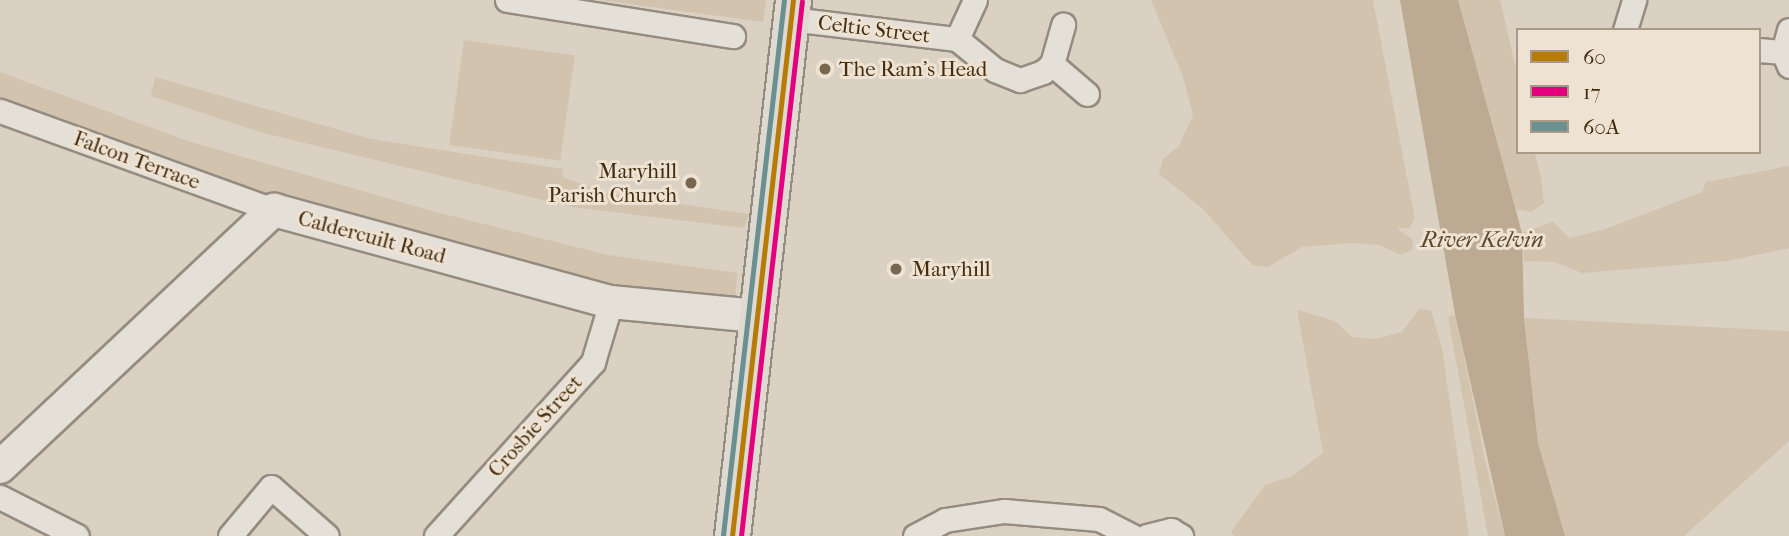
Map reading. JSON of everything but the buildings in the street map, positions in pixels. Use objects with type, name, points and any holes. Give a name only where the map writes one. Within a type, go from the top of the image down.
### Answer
[{"type":"main road","points":[[732,536],[792,10]]},
{"type":"street","points":[[508,0],[549,4],[733,36]]},
{"type":"street","name":"Celtic Street","points":[[957,39],[975,0]]},
{"type":"street","points":[[1626,28],[1634,0]]},
{"type":"street","name":"Celtic Street","points":[[792,10],[957,39],[1008,77],[1032,78],[1052,64]]},
{"type":"street","points":[[1063,25],[1052,64],[1087,94]]},
{"type":"street","points":[[1761,50],[1787,49]]},
{"type":"street","name":"Falcon Terrace","points":[[0,111],[274,210]]},
{"type":"street","name":"Caldercuilt Road","points":[[0,467],[274,210],[611,302],[757,303]]},
{"type":"street","name":"Crosbie Street","points":[[436,536],[593,362],[611,302]]},
{"type":"street","points":[[230,536],[271,487],[327,536]]},
{"type":"street","points":[[0,496],[77,536]]},
{"type":"street","points":[[915,536],[945,520],[1004,511],[1099,519],[1133,536]]},
{"type":"street","points":[[1147,536],[1171,530],[1181,536]]},
{"type":"shaded area","points":[[600,0],[766,0],[763,22]]},
{"type":"shaded area","points":[[1151,0],[1373,0],[1415,219],[1409,228],[1397,228],[1413,240],[1412,250],[1401,255],[1379,245],[1353,243],[1302,247],[1268,267],[1253,265],[1202,208],[1159,174],[1163,159],[1179,146],[1193,115],[1183,77]]},
{"type":"shaded area","points":[[1458,0],[1500,0],[1516,68],[1516,154],[1535,154],[1544,203],[1531,212],[1514,209]]},
{"type":"shaded area","points":[[464,40],[575,56],[560,161],[449,145]]},
{"type":"shaded area","points":[[0,72],[188,141],[432,211],[608,255],[737,273],[735,306],[588,285],[255,193],[0,99]]},
{"type":"shaded area","points":[[155,77],[371,139],[563,169],[562,177],[606,193],[749,214],[744,228],[572,207],[263,133],[151,96]]},
{"type":"shaded area","points":[[1789,166],[1789,248],[1727,261],[1582,273],[1555,262],[1524,261],[1522,233],[1553,222],[1569,238],[1603,230],[1702,192],[1706,182]]},
{"type":"shaded area","points":[[1419,309],[1431,310],[1442,348],[1469,536],[1234,536],[1231,532],[1265,485],[1292,476],[1323,453],[1297,310],[1335,321],[1352,337],[1376,339],[1402,332]]},
{"type":"shaded area","points":[[1455,314],[1486,464],[1505,536],[1488,536],[1448,317]]},
{"type":"shaded area","points":[[1524,318],[1789,331],[1789,441],[1684,536],[1565,536],[1538,443]]},
{"type":"water","name":"River Kelvin","points":[[1400,0],[1458,0],[1522,233],[1524,318],[1538,443],[1565,536],[1505,536],[1455,314]]},
{"type":"transit line","name":"60A","points":[[723,535],[784,0]]},
{"type":"transit line","name":"60","points":[[732,536],[793,0]]},
{"type":"transit line","name":"17","points":[[741,536],[802,1]]},
{"type":"place","name":"The Ram's Head","points":[[825,69]]},
{"type":"place","name":"Maryhill Parish Church","points":[[691,183]]},
{"type":"place","name":"Maryhill","points":[[896,269]]}]
